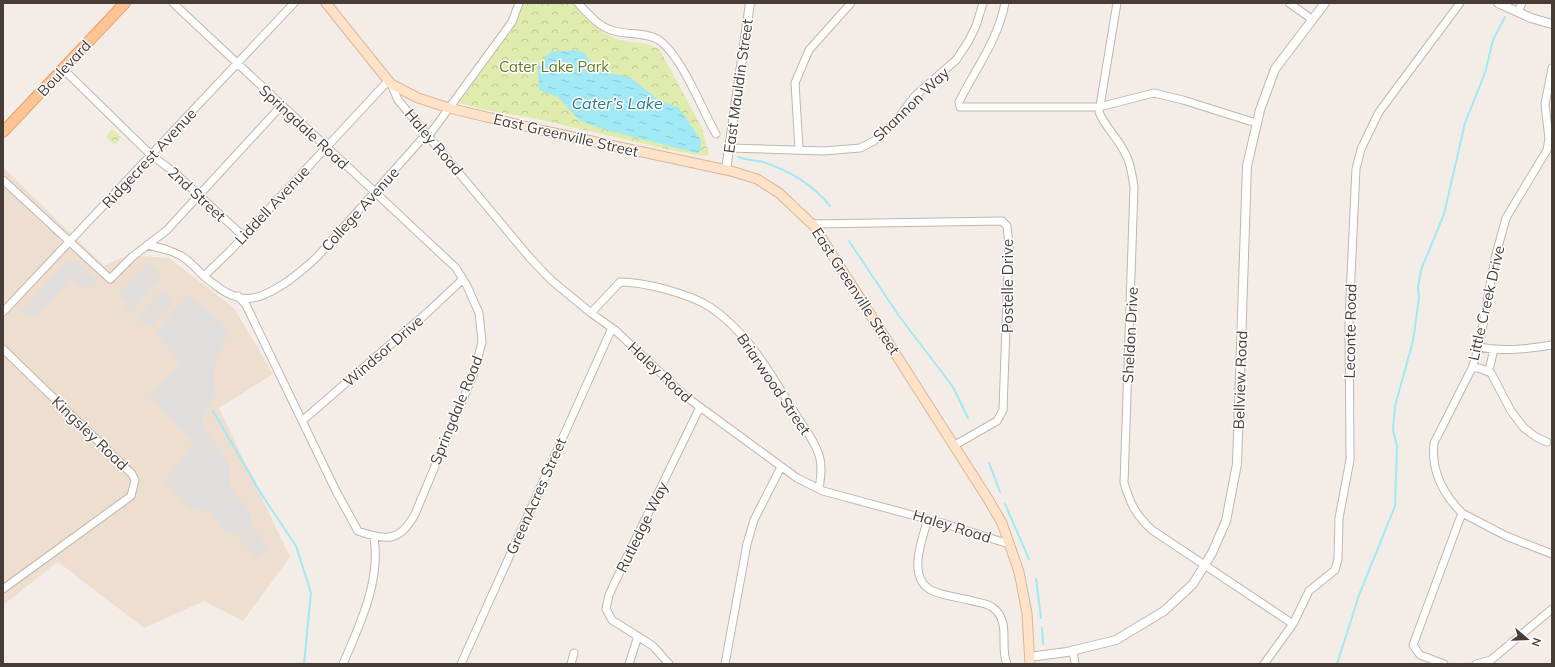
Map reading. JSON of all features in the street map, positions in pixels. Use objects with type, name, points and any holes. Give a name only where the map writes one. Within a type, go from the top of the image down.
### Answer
[{"type":"main road","name":"Boulevard","points":[[3,132],[125,3]]},
{"type":"main road","name":"East Greenville Street","points":[[326,3],[390,83],[418,98],[449,108],[545,131],[726,170],[757,179],[779,193],[812,224],[955,445],[1002,523],[1024,591],[1030,661]]},
{"type":"street","name":"Springdale Road","points":[[173,3],[325,148],[456,268],[480,313],[482,342],[474,373],[410,524],[403,532],[390,538],[374,537],[358,531],[336,491],[246,306],[238,296]]},
{"type":"street","name":"Ridgecrest Avenue","points":[[3,312],[294,3]]},
{"type":"street","name":"College Avenue","points":[[147,245],[164,248],[186,258],[214,284],[242,298],[257,297],[276,288],[302,271],[317,257],[375,194],[421,140],[428,135],[512,22],[520,3]]},
{"type":"street","points":[[578,3],[602,26],[613,31],[650,36],[668,48],[680,67],[716,134]]},
{"type":"street","name":"East Mauldin Street","points":[[726,170],[750,3]]},
{"type":"street","points":[[799,149],[795,82],[809,50],[850,3]]},
{"type":"street","name":"Shannon Way","points":[[729,148],[799,149],[824,151],[860,148],[874,141],[894,123],[915,96],[956,60],[968,42],[976,26],[983,3]]},
{"type":"street","name":"Shannon Way","points":[[1005,3],[999,28],[991,46],[959,102],[959,105],[962,107],[1099,107]]},
{"type":"street","points":[[1117,3],[1099,107],[1154,94],[1183,100],[1256,123]]},
{"type":"street","points":[[1289,3],[1313,20]]},
{"type":"street","name":"Bellview Road","points":[[1030,661],[1116,640],[1164,611],[1193,584],[1212,553],[1226,521],[1237,464],[1247,166],[1256,123],[1275,69],[1325,3]]},
{"type":"street","name":"Leconte Road","points":[[1264,664],[1293,624],[1309,591],[1335,570],[1338,559],[1339,518],[1350,460],[1349,320],[1356,169],[1361,149],[1369,130],[1390,94],[1460,3]]},
{"type":"street","points":[[1498,3],[1552,24]]},
{"type":"street","points":[[1518,12],[1522,3]]},
{"type":"street","name":"Little Creek Drive","points":[[1462,513],[1451,500],[1434,468],[1434,443],[1472,368],[1479,347],[1495,258],[1506,218],[1549,150],[1550,127],[1545,104],[1552,68]]},
{"type":"street","name":"2nd Street","points":[[63,69],[150,155],[174,172],[199,197],[243,236]]},
{"type":"street","name":"Haley Road","points":[[390,83],[398,100],[530,258],[551,280],[612,328],[685,396],[797,478],[819,488],[1009,544]]},
{"type":"street","name":"Liddell Avenue","points":[[204,276],[325,148],[390,83]]},
{"type":"street","points":[[3,180],[69,243],[110,279],[147,245],[167,230],[199,197],[281,106]]},
{"type":"street","name":"Sheldon Drive","points":[[1099,107],[1099,112],[1103,122],[1125,153],[1131,168],[1134,187],[1124,483],[1129,500],[1138,516],[1152,530],[1293,624]]},
{"type":"street","name":"Postelle Drive","points":[[812,224],[1002,221],[1007,226],[1009,244],[1004,410],[997,421],[955,445]]},
{"type":"street","name":"Windsor Drive","points":[[302,421],[430,311],[462,278]]},
{"type":"street","name":"Briarwood Street","points":[[591,313],[620,282],[635,282],[694,298],[710,307],[737,329],[762,360],[818,450],[821,475],[819,488]]},
{"type":"street","name":"GreenAcres Street","points":[[461,664],[612,328]]},
{"type":"street","points":[[1479,347],[1494,350],[1521,350],[1552,345]]},
{"type":"street","name":"Kingsley Road","points":[[3,349],[121,463],[132,474],[135,480],[131,496],[3,589]]},
{"type":"street","points":[[1487,371],[1490,366],[1494,350]]},
{"type":"street","points":[[1472,368],[1487,371],[1494,378],[1504,399],[1524,428],[1550,444]]},
{"type":"street","name":"Rutledge Way","points":[[638,636],[612,620],[606,609],[610,595],[647,513],[700,407]]},
{"type":"street","points":[[725,664],[747,544],[754,520],[782,467]]},
{"type":"street","points":[[1444,664],[1420,655],[1413,645],[1462,513],[1506,536],[1552,554]]},
{"type":"street","points":[[928,519],[917,567],[919,576],[924,584],[933,591],[992,606],[1001,617],[1004,626],[1007,664]]},
{"type":"street","points":[[343,664],[359,628],[370,594],[376,552],[374,537]]},
{"type":"street","points":[[1476,664],[1491,660],[1552,609]]},
{"type":"street","points":[[1545,615],[1552,620]]},
{"type":"street","points":[[629,664],[638,636],[653,646],[669,664]]},
{"type":"street","points":[[1073,650],[1075,664]]},
{"type":"street","points":[[571,664],[574,653]]},
{"type":"shaded area","points":[[3,167],[104,266],[128,255],[169,258],[234,308],[273,374],[219,408],[290,557],[243,621],[204,601],[144,628],[58,562],[3,605]]},
{"type":"shaded area","points":[[68,259],[73,264],[76,260],[98,281],[90,290],[86,286],[83,290],[68,276],[66,280],[69,282],[36,317],[32,314],[29,318],[21,311]]},
{"type":"shaded area","points":[[149,262],[161,274],[157,278],[160,281],[128,315],[123,311],[129,305],[118,294]]},
{"type":"shaded area","points":[[163,289],[173,298],[170,301],[173,304],[151,327],[146,323],[144,325],[136,318]]},
{"type":"shaded area","points":[[189,294],[229,330],[214,369],[215,395],[201,421],[230,466],[230,485],[250,513],[251,523],[269,550],[256,560],[237,535],[225,532],[209,511],[191,509],[164,482],[193,443],[149,395],[180,365],[156,332]]},
{"type":"green space","name":"Cater Lake Park","points":[[522,3],[573,3],[590,21],[608,35],[624,41],[646,44],[660,50],[702,128],[709,155],[704,156],[675,151],[533,118],[490,111],[459,103],[510,30]]},
{"type":"green space","points":[[112,129],[121,137],[115,145],[106,137]]},
{"type":"water","name":"Cater’s Lake","points":[[573,50],[583,52],[598,71],[630,77],[657,99],[679,108],[701,140],[701,151],[697,153],[606,130],[580,121],[558,97],[539,90],[538,66],[550,52]]},
{"type":"waterway","points":[[1337,664],[1359,595],[1395,506],[1397,446],[1393,430],[1395,406],[1413,341],[1421,270],[1444,214],[1465,123],[1485,73],[1493,40],[1505,17]]},
{"type":"waterway","points":[[738,157],[763,162],[782,169],[800,179],[816,191],[830,206]]},
{"type":"waterway","points":[[849,241],[899,316],[953,387],[968,418]]},
{"type":"waterway","points":[[213,411],[262,495],[296,546],[311,593],[304,664]]},
{"type":"waterway","points":[[989,463],[1000,492]]},
{"type":"waterway","points":[[1005,504],[1029,559]]},
{"type":"waterway","points":[[1036,579],[1041,618]]},
{"type":"waterway","points":[[1042,628],[1043,644]]}]
